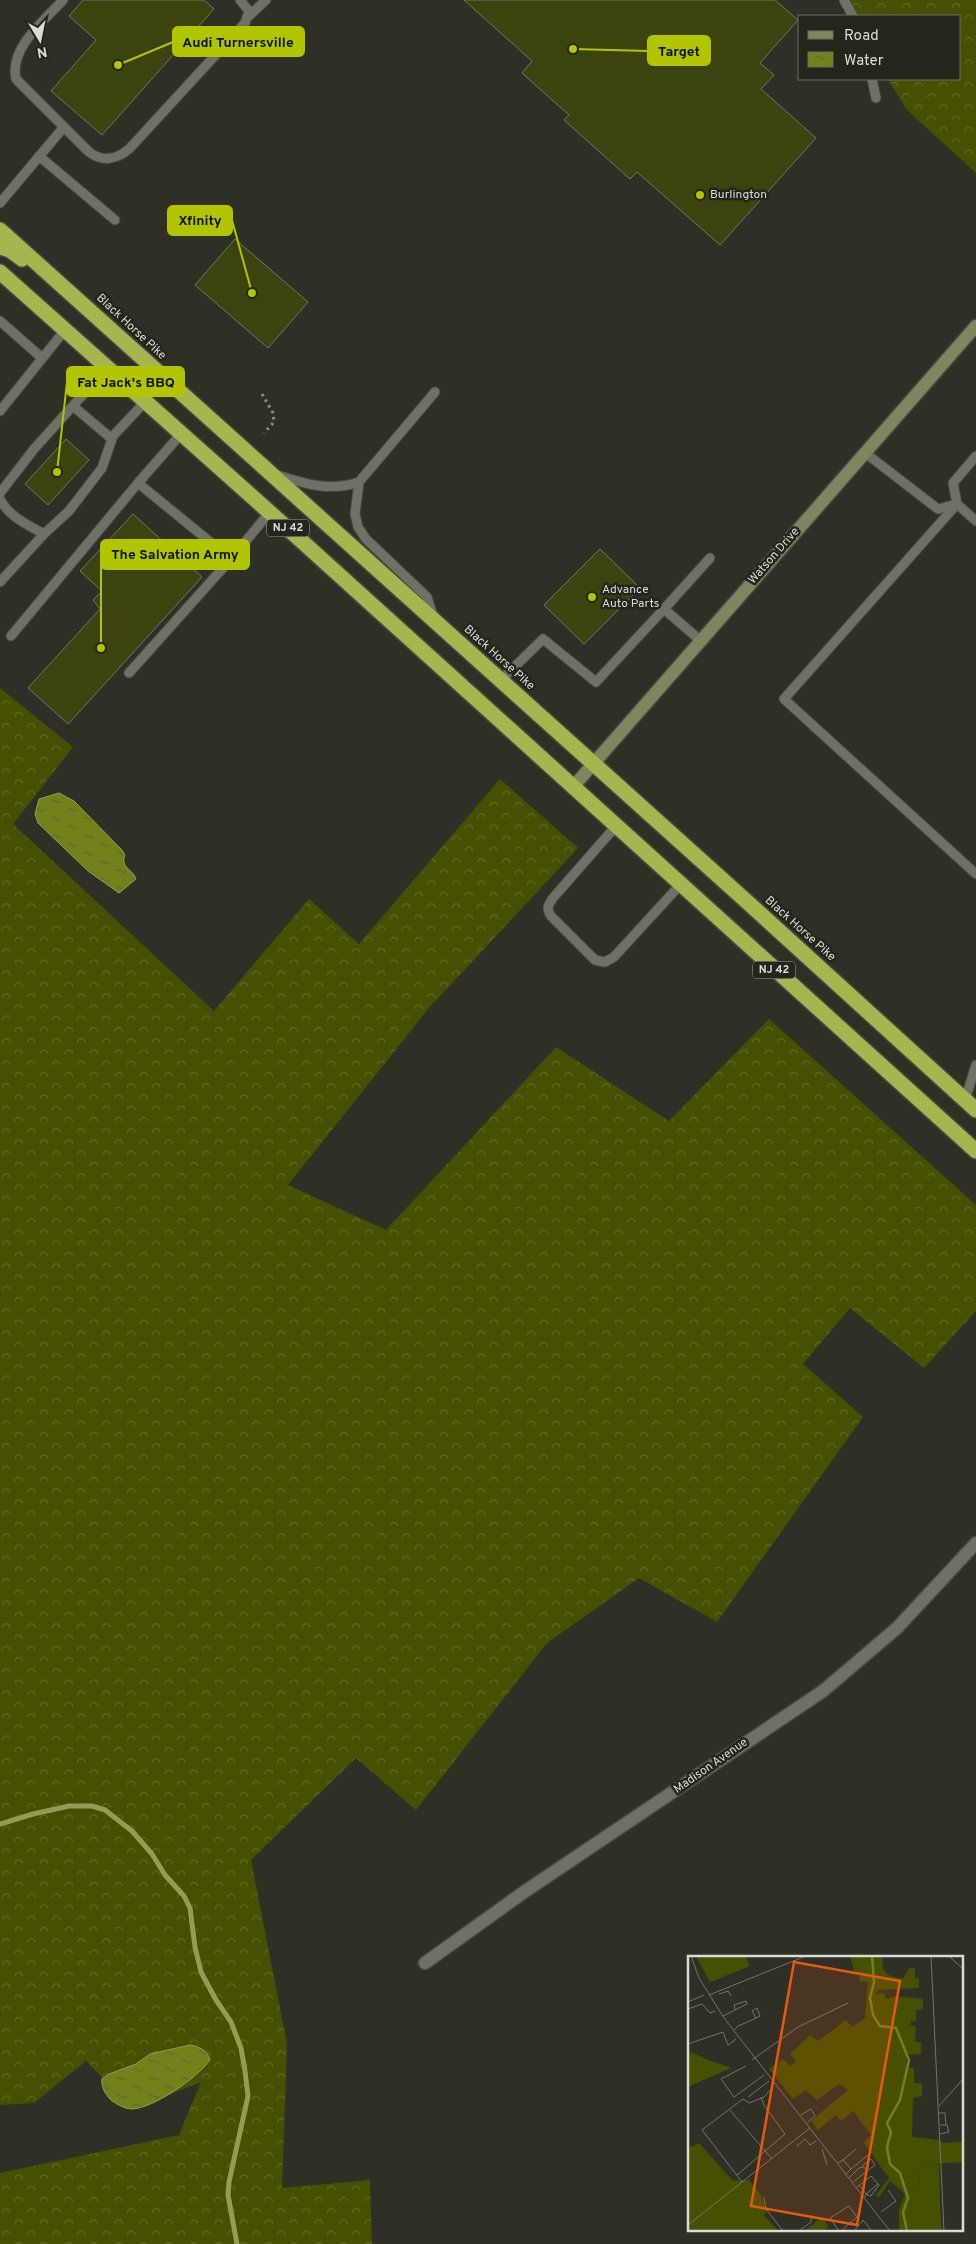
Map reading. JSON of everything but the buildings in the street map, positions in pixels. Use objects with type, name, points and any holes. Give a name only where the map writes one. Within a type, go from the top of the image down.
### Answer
[{"type":"highway","name":"Black Horse Pike","points":[[0,230],[970,1105]]},
{"type":"highway","points":[[0,247],[10,250],[73,294]]},
{"type":"highway","name":"NJ 42","points":[[0,272],[976,1152]]},
{"type":"street","name":"Watson Drive","points":[[573,788],[864,452],[976,326]]},
{"type":"street","name":"Madison Avenue","points":[[425,1963],[524,1892],[823,1691],[897,1628],[976,1543]]},
{"type":"lane","points":[[63,0],[20,50],[14,70],[16,79],[20,86],[63,128],[97,158],[106,159],[123,155],[245,23],[249,16],[266,0]]},
{"type":"lane","points":[[240,0],[249,11],[249,16]]},
{"type":"lane","points":[[844,0],[852,15]]},
{"type":"lane","points":[[872,80],[876,98]]},
{"type":"lane","points":[[0,202],[63,128]]},
{"type":"lane","points":[[39,156],[114,220]]},
{"type":"lane","points":[[0,321],[42,358]]},
{"type":"lane","points":[[0,411],[26,376],[65,330]]},
{"type":"lane","points":[[0,493],[34,449],[74,407],[107,368]]},
{"type":"lane","points":[[269,472],[323,487],[346,487],[359,482],[435,392]]},
{"type":"lane","points":[[0,582],[44,534],[69,511],[102,468],[112,439],[145,402]]},
{"type":"lane","points":[[74,407],[112,439]]},
{"type":"lane","points":[[11,636],[181,434]]},
{"type":"lane","points":[[864,452],[938,509],[957,504]]},
{"type":"lane","points":[[976,456],[953,483],[957,504],[976,520]]},
{"type":"lane","points":[[359,482],[355,514],[358,527],[366,539],[427,597],[435,621]]},
{"type":"lane","points":[[138,483],[231,558]]},
{"type":"lane","points":[[0,499],[4,507],[25,523],[44,534]]},
{"type":"lane","points":[[957,504],[784,699],[976,874]]},
{"type":"lane","points":[[128,673],[269,513]]},
{"type":"lane","points":[[501,680],[543,639],[596,682],[710,558]]},
{"type":"lane","points":[[664,609],[701,641]]},
{"type":"lane","points":[[616,826],[552,898],[548,905],[548,911],[551,916],[595,960],[605,962],[614,957],[680,885]]},
{"type":"lane","points":[[970,1105],[976,1065]]},
{"type":"path","points":[[262,394],[273,413],[274,422],[264,433]]},
{"type":"green space","points":[[843,0],[976,0],[976,173],[906,109],[889,80],[961,80],[961,15],[852,15]]},
{"type":"green space","points":[[0,688],[73,747],[13,824],[214,1011],[309,899],[359,944],[500,779],[578,848],[428,1009],[288,1185],[386,1230],[556,1047],[669,1121],[769,1019],[976,1205],[976,1311],[924,1368],[850,1308],[803,1364],[863,1417],[717,1622],[639,1578],[547,1643],[416,1810],[356,1758],[251,1860],[287,2044],[282,2188],[370,2180],[372,2244],[0,2244],[0,2173],[179,2135],[201,2082],[133,2109],[86,2061],[34,2103],[0,2105]]},
{"type":"water","points":[[59,793],[74,801],[125,855],[125,866],[136,879],[119,893],[88,871],[38,823],[35,814],[39,799]]},
{"type":"water","points":[[190,2045],[197,2046],[203,2050],[210,2060],[195,2075],[163,2098],[141,2107],[129,2109],[113,2102],[105,2093],[102,2079],[109,2074],[136,2064],[150,2054]]},
{"type":"waterway","points":[[0,1824],[69,1806],[92,1806],[105,1810],[132,1831],[152,1854],[165,1875],[184,1896],[190,1908],[195,1947],[201,1972],[216,2000],[231,2022],[241,2048],[245,2071],[248,2096],[229,2182],[228,2195],[237,2244]]},
{"type":"place","name":"Target","points":[[573,49]]},
{"type":"place","name":"Audi Turnersville","points":[[118,65]]},
{"type":"place","name":"Burlington","points":[[700,195]]},
{"type":"place","name":"Xfinity","points":[[252,293]]},
{"type":"place","name":"Fat Jack's BBQ","points":[[57,472]]},
{"type":"place","name":"Advance Auto Parts","points":[[592,597]]},
{"type":"place","name":"The Salvation Army","points":[[101,648]]}]
